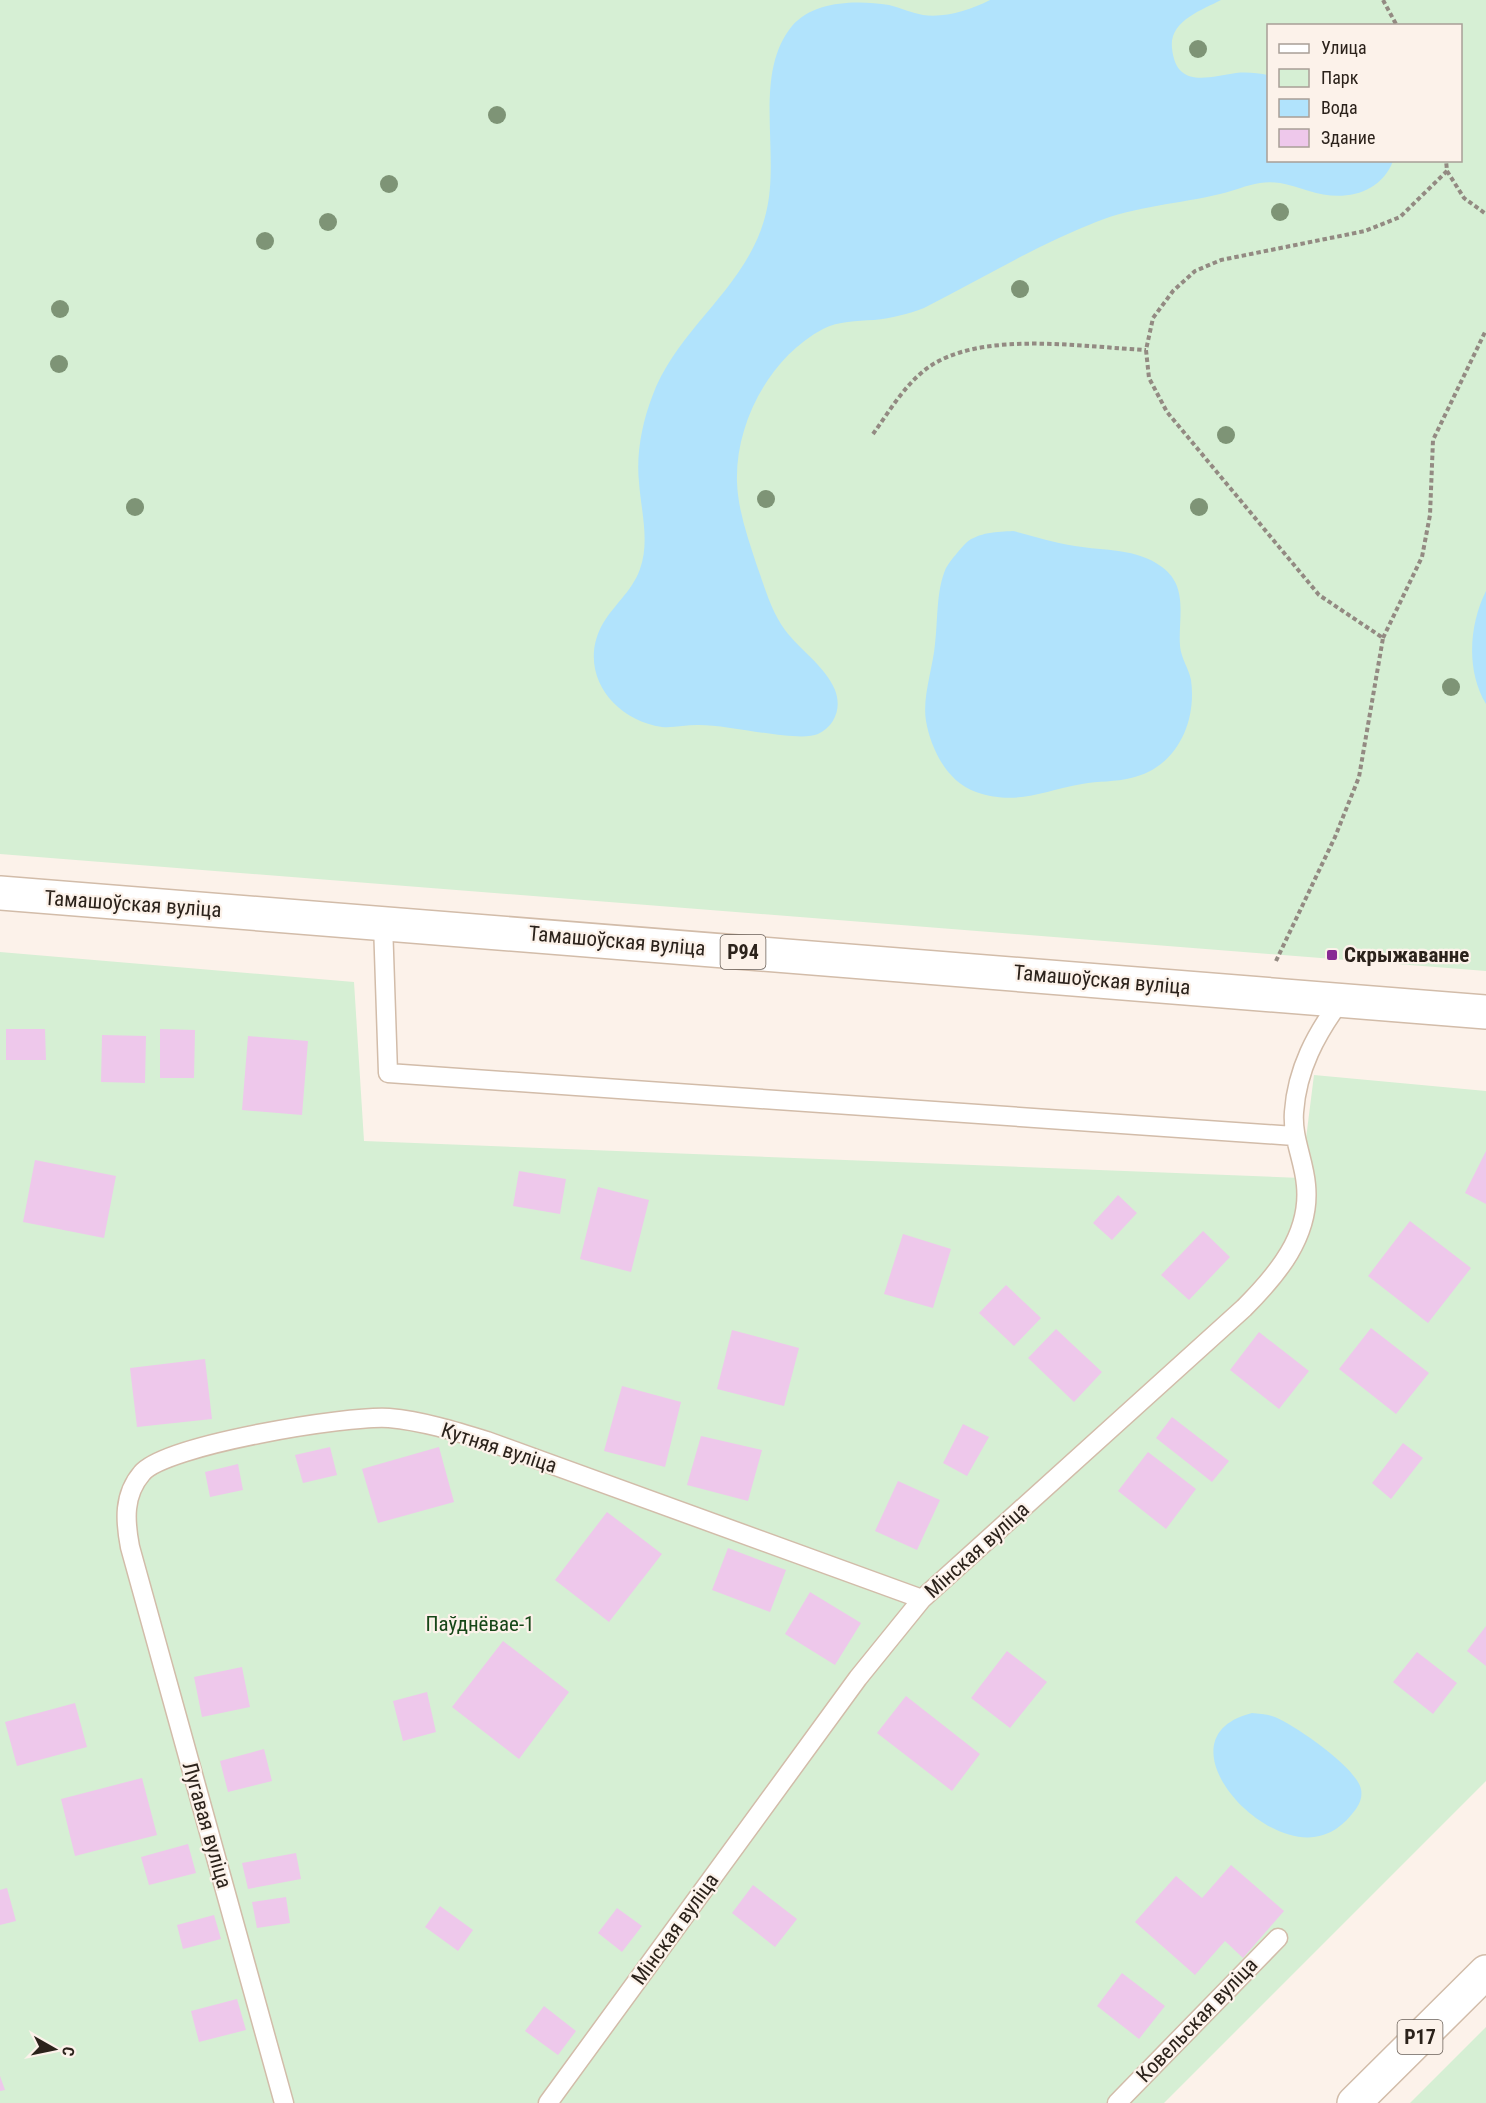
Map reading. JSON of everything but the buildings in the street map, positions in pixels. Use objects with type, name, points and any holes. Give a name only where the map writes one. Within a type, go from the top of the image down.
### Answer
[{"type":"main road","name":"Тамашоўская вуліца","points":[[0,893],[1486,1012]]},
{"type":"main road","name":"Р17","points":[[1354,2103],[1486,1972]]},
{"type":"lane","points":[[383,922],[388,1073],[1294,1136]]},
{"type":"lane","name":"Мінская вуліца","points":[[548,2103],[852,1686],[922,1599],[1244,1308],[1272,1280],[1292,1250],[1299,1234],[1306,1200],[1306,1185],[1294,1136],[1294,1114],[1301,1070],[1320,1029],[1341,999]]},
{"type":"lane","name":"Кутняя вуліца","points":[[130,1547],[126,1526],[126,1507],[132,1489],[142,1472],[154,1463],[169,1457],[298,1426],[348,1419],[389,1418],[448,1429],[487,1441],[922,1599]]},
{"type":"lane","name":"Лугавая вуліца","points":[[130,1547],[284,2103]]},
{"type":"lane","name":"Ковельская вуліца","points":[[1117,2103],[1278,1938]]},
{"type":"path","points":[[1383,0],[1396,24]]},
{"type":"path","points":[[1446,162],[1447,171],[1464,198],[1486,214]]},
{"type":"path","points":[[1383,638],[1319,595],[1167,412],[1149,378],[1146,350],[1153,318],[1173,291],[1195,271],[1221,260],[1365,231],[1400,216],[1447,171]]},
{"type":"path","points":[[1259,993],[1305,905],[1359,777],[1383,638],[1422,557],[1430,515],[1433,440],[1486,330]]},
{"type":"path","points":[[873,434],[908,387],[936,362],[971,348],[1007,344],[1146,350]]},
{"type":"green space","points":[[0,0],[1486,0],[1486,971],[0,854]]},
{"type":"green space","name":"Паўднёвае-1","points":[[0,952],[354,982],[364,1141],[1301,1178],[1314,1075],[1486,1091],[1486,1781],[1164,2103],[0,2103]]},
{"type":"green space","points":[[1486,2027],[1486,2103],[1410,2103]]},
{"type":"water","points":[[990,0],[1221,0],[1196,12],[1181,24],[1172,39],[1175,61],[1180,70],[1195,77],[1240,73],[1267,75],[1267,162],[1392,162],[1379,182],[1358,193],[1334,196],[1285,184],[1266,182],[1111,217],[1052,241],[924,308],[887,318],[835,324],[804,341],[772,374],[749,415],[742,437],[737,482],[741,514],[772,607],[785,630],[831,681],[838,703],[836,716],[824,731],[808,736],[779,735],[710,725],[662,727],[644,723],[629,715],[604,692],[597,677],[594,661],[595,644],[601,627],[632,585],[643,558],[645,537],[638,472],[639,450],[645,417],[652,397],[678,349],[744,263],[757,240],[766,213],[771,166],[770,91],[773,68],[780,46],[792,26],[801,17],[812,11],[837,4],[877,3],[932,16],[966,10]]},
{"type":"water","points":[[1013,531],[1067,545],[1142,556],[1162,567],[1176,584],[1180,603],[1181,650],[1191,680],[1190,712],[1187,727],[1171,754],[1147,773],[1131,778],[1082,784],[1029,796],[1004,798],[976,792],[966,787],[949,773],[936,753],[928,732],[925,702],[934,653],[939,596],[946,568],[971,539],[988,533]]},
{"type":"water","points":[[1486,591],[1486,704],[1475,677],[1472,648],[1476,618]]},
{"type":"water","points":[[1252,1713],[1272,1716],[1297,1729],[1337,1759],[1357,1780],[1361,1789],[1360,1803],[1339,1827],[1323,1835],[1298,1837],[1273,1828],[1248,1812],[1229,1791],[1216,1768],[1214,1745],[1225,1726]]},
{"type":"place","name":"Скрыжаванне","points":[[1332,955]]}]
